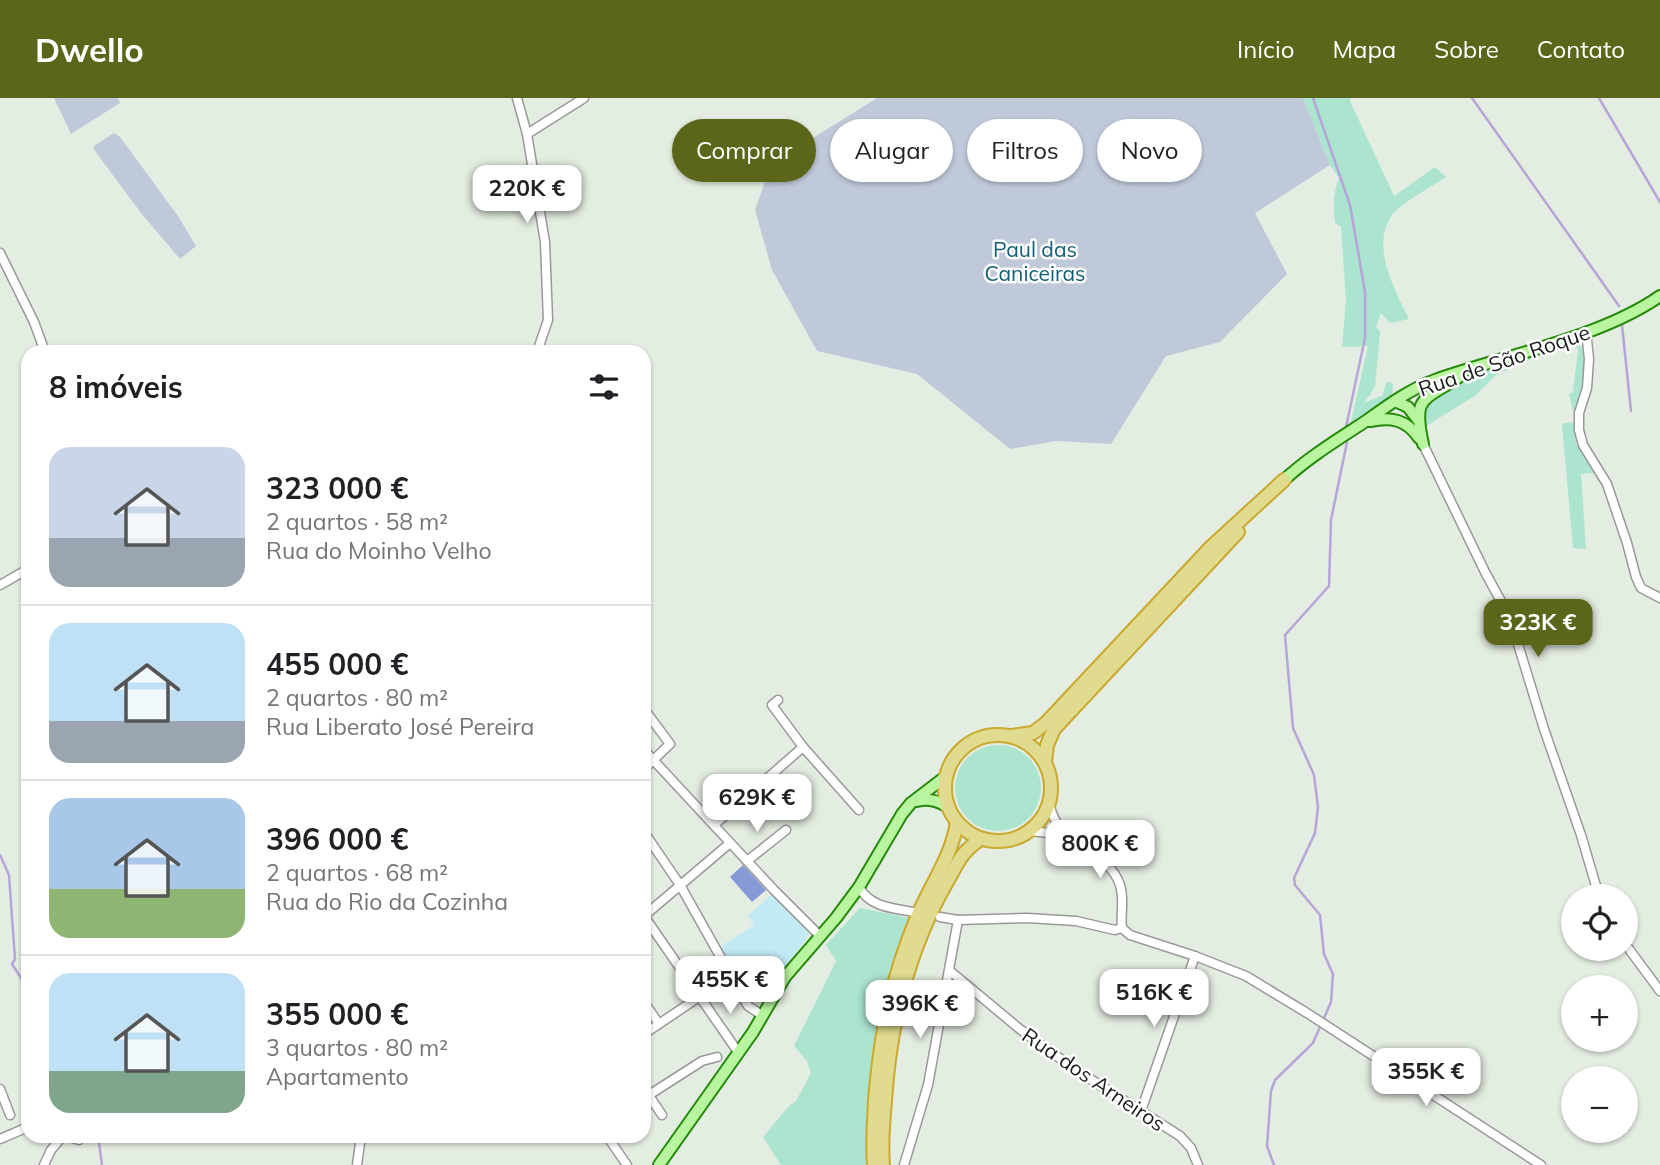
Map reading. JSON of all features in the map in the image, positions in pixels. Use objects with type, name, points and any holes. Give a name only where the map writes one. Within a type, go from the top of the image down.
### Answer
[{"type":"highway","name":"Rua de São Roque","points":[[1012,736],[1033,733],[1046,723],[1210,548],[1284,481]]},
{"type":"highway","name":"Rua de São Roque","points":[[1045,762],[1047,745],[1054,729],[1284,481]]},
{"type":"highway","points":[[995,734],[1012,736],[1037,750],[1045,762],[1051,779],[1049,804],[1045,815],[1031,831],[1017,838],[999,841],[967,832],[948,807],[945,778],[953,759],[964,746],[979,738],[995,734]]},
{"type":"highway","points":[[874,1165],[872,1147],[878,1060],[895,975],[918,913],[954,840],[957,822]]},
{"type":"highway","points":[[883,1165],[881,1148],[887,1063],[903,980],[936,900],[966,848],[981,838]]},
{"type":"main road","name":"Rua de São Roque","points":[[1284,481],[1302,464],[1363,422],[1432,381],[1586,331],[1637,310],[1660,296]]},
{"type":"main road","points":[[1423,444],[1418,420],[1422,403],[1432,392],[1457,379],[1467,370]]},
{"type":"main road","points":[[1395,401],[1408,407],[1418,420]]},
{"type":"main road","points":[[1363,422],[1382,418],[1396,419],[1413,429],[1423,444]]},
{"type":"main road","points":[[659,1165],[738,1052],[785,977],[859,887],[902,814],[911,803],[945,778]]},
{"type":"main road","points":[[911,803],[925,799],[948,807]]},
{"type":"street","points":[[517,98],[527,134],[545,242],[548,320],[539,345]]},
{"type":"street","points":[[527,134],[584,98]]},
{"type":"street","points":[[0,253],[43,345]]},
{"type":"street","points":[[1586,331],[1589,359],[1587,388],[1579,413],[1579,430],[1583,445],[1607,484],[1636,577],[1642,588],[1660,598]]},
{"type":"street","points":[[1423,444],[1510,618],[1595,884]]},
{"type":"street","points":[[0,585],[21,573]]},
{"type":"street","points":[[778,701],[772,705],[803,747],[859,810]]},
{"type":"street","points":[[651,718],[670,744],[653,759],[820,936]]},
{"type":"street","points":[[714,825],[803,747]]},
{"type":"street","points":[[1049,804],[1056,822],[1066,835],[1100,858],[1119,882],[1124,904],[1122,928]]},
{"type":"street","points":[[747,861],[786,830]]},
{"type":"street","points":[[1031,831],[1066,835]]},
{"type":"street","points":[[651,842],[680,885],[748,1006],[762,1016]]},
{"type":"street","points":[[651,910],[730,843]]},
{"type":"street","points":[[859,887],[865,898],[877,904],[918,913]]},
{"type":"street","points":[[940,917],[958,920],[1027,918],[1076,921],[1115,930],[1122,928]]},
{"type":"street","points":[[904,1165],[928,1084],[958,920]]},
{"type":"street","points":[[651,926],[738,1052]]},
{"type":"street","points":[[1122,928],[1130,935],[1245,976],[1307,1013],[1541,1165]]},
{"type":"street","points":[[1141,1111],[1195,956]]},
{"type":"street","points":[[1638,961],[1660,991]]},
{"type":"street","name":"Rua dos Arneiros","points":[[950,971],[1021,1030],[1076,1070],[1180,1136],[1191,1148],[1198,1165]]},
{"type":"street","points":[[651,1029],[699,997]]},
{"type":"street","points":[[651,1012],[659,1024]]},
{"type":"street","points":[[651,1088],[702,1061],[717,1057]]},
{"type":"street","points":[[0,1089],[10,1115]]},
{"type":"street","points":[[651,1098],[662,1115]]},
{"type":"street","points":[[0,1139],[21,1130]]},
{"type":"street","points":[[44,1165],[58,1143]]},
{"type":"street","points":[[357,1165],[359,1143]]},
{"type":"street","points":[[612,1143],[627,1165]]},
{"type":"green space","points":[[54,98],[118,98],[120,103],[71,134]]},
{"type":"green space","name":"Paul das Caniceiras","points":[[877,98],[1303,98],[1330,165],[1255,213],[1287,274],[1220,342],[1166,356],[1111,444],[1056,441],[1010,449],[917,374],[817,351],[772,270],[755,210],[765,182],[816,182],[816,136],[830,127],[830,182],[953,182],[953,119],[843,119]]},
{"type":"green space","points":[[1303,98],[1350,98],[1394,196],[1435,167],[1446,177],[1396,210],[1386,227],[1383,241],[1387,268],[1409,319],[1390,323],[1381,313],[1376,327],[1380,331],[1375,387],[1364,403],[1383,395],[1386,382],[1393,383],[1392,397],[1353,423],[1351,422],[1368,346],[1342,347],[1346,300],[1341,227],[1335,223],[1334,206],[1339,178],[1330,165]]},
{"type":"green space","points":[[114,133],[120,137],[178,216],[196,246],[180,259],[141,213],[95,151],[93,147]]},
{"type":"green space","points":[[1575,341],[1585,355],[1587,376],[1582,396],[1573,411],[1569,394],[1573,392],[1578,350],[1576,346],[1542,354],[1496,375],[1476,395],[1423,428],[1424,411],[1428,402],[1439,392],[1474,374]]},
{"type":"green space","points":[[1562,424],[1575,424],[1576,444],[1596,473],[1581,474],[1586,549],[1573,548]]},
{"type":"green space","points":[[998,745],[1022,752],[1034,764],[1041,788],[1034,812],[1022,824],[998,831],[974,824],[962,812],[955,788],[962,764],[974,752]]},
{"type":"green space","points":[[860,908],[910,918],[885,998],[874,1047],[867,1121],[867,1165],[781,1165],[763,1137],[796,1101],[811,1073],[807,1061],[794,1046],[836,961],[826,945]]},
{"type":"shaded area","points":[[743,865],[766,890],[752,902],[730,877]]},
{"type":"shaded area","points":[[772,894],[809,932],[805,941],[756,1002],[748,998],[720,949],[754,925],[748,916]]},
{"type":"waterway","points":[[1313,98],[1350,205],[1365,292],[1365,338],[1346,427]]},
{"type":"waterway","points":[[1472,98],[1619,306]]},
{"type":"waterway","points":[[1599,98],[1660,202]]},
{"type":"waterway","points":[[1622,325],[1631,411]]},
{"type":"waterway","points":[[1274,1165],[1267,1146],[1271,1091],[1275,1080],[1313,1043],[1331,1002],[1333,974],[1324,954],[1320,915],[1295,885],[1294,878],[1315,833],[1318,807],[1314,775],[1293,728],[1285,635],[1329,586],[1331,520],[1347,442]]},
{"type":"waterway","points":[[0,855],[9,875],[15,959],[12,964],[21,978]]},
{"type":"waterway","points":[[99,1143],[102,1165]]}]
